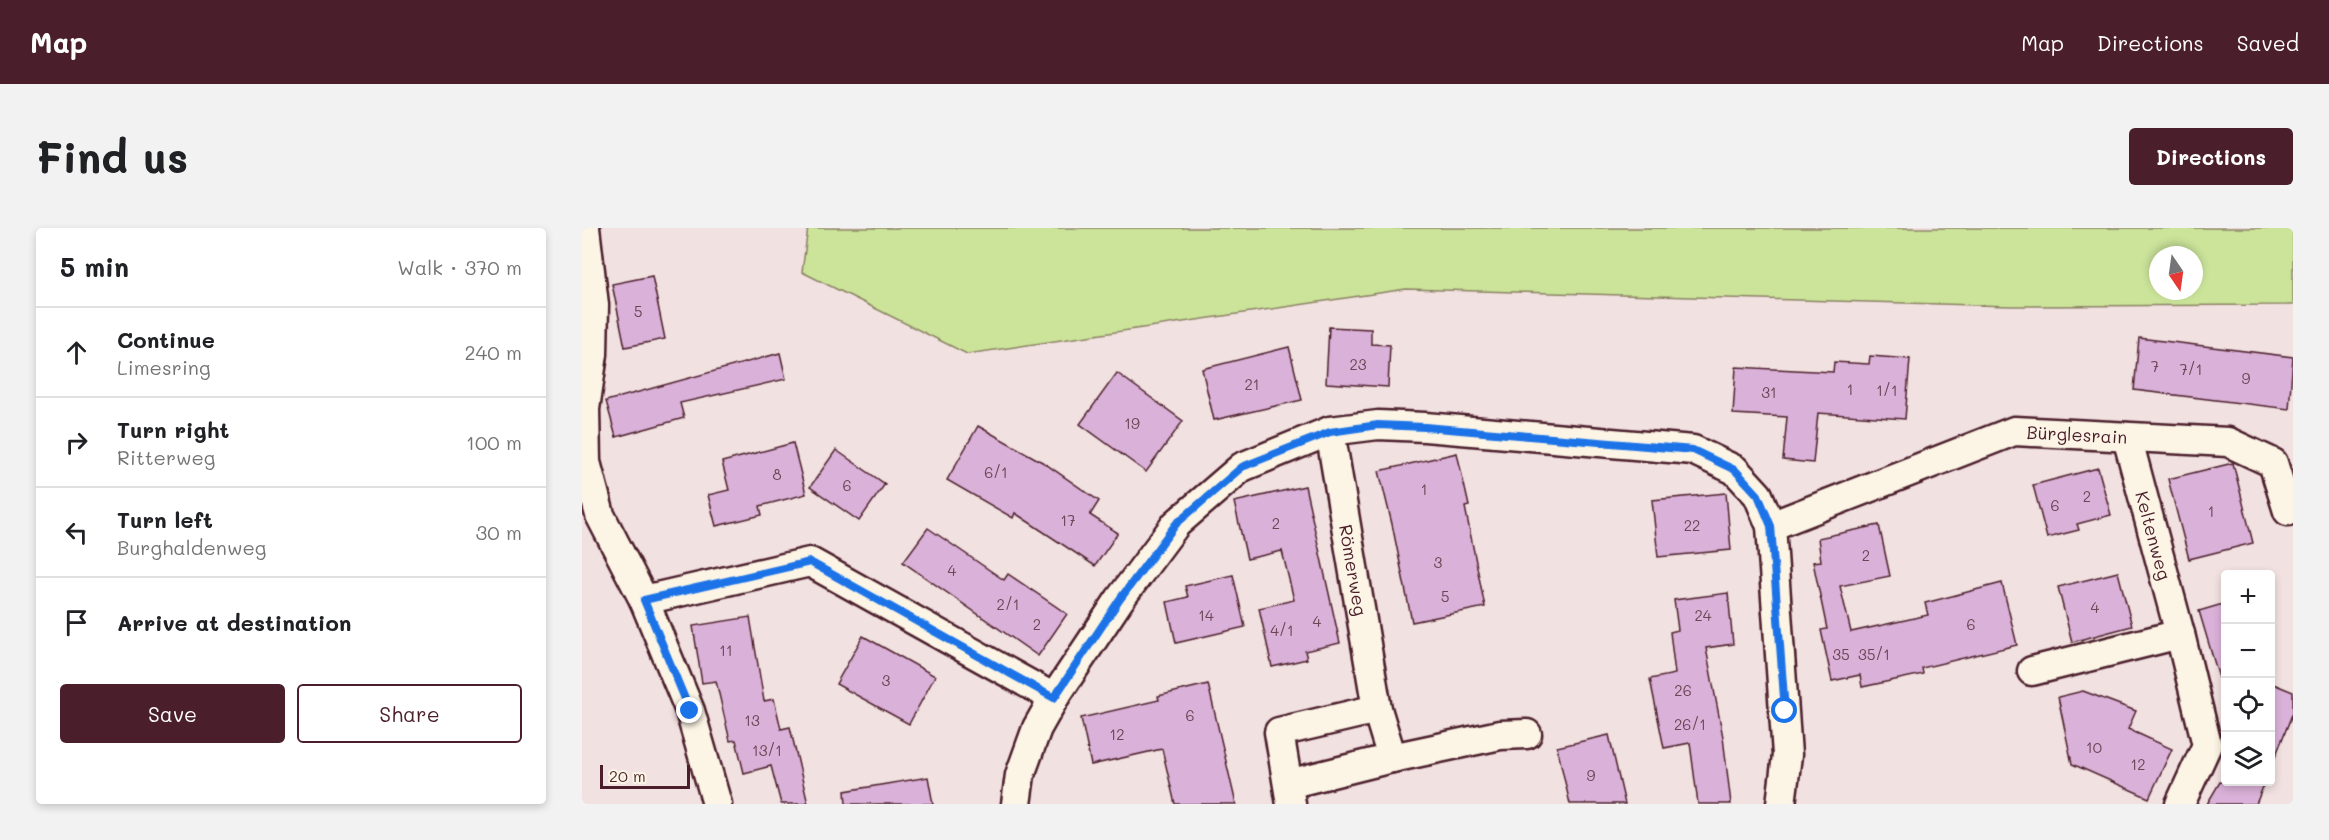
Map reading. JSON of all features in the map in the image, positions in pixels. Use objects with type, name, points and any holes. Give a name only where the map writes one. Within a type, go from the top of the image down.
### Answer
[{"type":"street","points":[[585,228],[594,305],[593,354],[586,375],[586,462],[600,515],[644,600],[690,711],[717,804]]},
{"type":"street","points":[[1016,804],[1020,775],[1037,728],[1054,698],[1120,599],[1176,524],[1242,467],[1330,432],[1378,425],[1693,450],[1735,470],[1758,495],[1771,526],[1787,755],[1781,804]]},
{"type":"street","name":"Bürglesrain","points":[[1771,526],[2014,431],[2228,442],[2273,463],[2288,511]]},
{"type":"street","name":"Römerweg","points":[[1330,432],[1377,709],[1392,758]]},
{"type":"street","name":"Keltenweg","points":[[2127,437],[2180,634],[2206,745],[2180,804]]},
{"type":"street","points":[[644,600],[810,562],[1054,698]]},
{"type":"street","points":[[2032,671],[2180,634]]},
{"type":"street","points":[[1377,709],[1279,732],[1290,794],[1392,758],[1500,735],[1527,734]]},
{"type":"green space","points":[[808,228],[2293,228],[2293,305],[2011,306],[1406,289],[967,354],[802,272]]},
{"type":"building","points":[[652,276],[665,339],[625,347],[612,284]]},
{"type":"building","points":[[1329,327],[1371,329],[1371,344],[1390,345],[1388,387],[1326,383]]},
{"type":"building","points":[[2139,338],[2293,357],[2289,409],[2134,390]]},
{"type":"building","points":[[1289,347],[1302,400],[1214,420],[1202,369]]},
{"type":"building","points":[[780,353],[786,379],[680,403],[684,418],[616,437],[606,401]]},
{"type":"building","points":[[1870,356],[1910,359],[1905,419],[1818,413],[1813,463],[1783,460],[1787,417],[1733,414],[1736,367],[1833,372],[1834,362],[1869,364]]},
{"type":"building","points":[[1117,373],[1183,421],[1146,472],[1080,424]]},
{"type":"building","points":[[978,426],[1044,463],[1099,501],[1090,515],[1118,533],[1095,566],[1015,513],[1013,518],[947,480]]},
{"type":"building","points":[[793,443],[806,494],[760,506],[762,515],[716,526],[708,495],[729,490],[722,462]]},
{"type":"building","points":[[836,450],[885,484],[859,521],[810,487]]},
{"type":"building","points":[[1457,453],[1469,506],[1465,507],[1485,607],[1412,622],[1379,471]]},
{"type":"building","points":[[2233,463],[2253,543],[2189,559],[2168,479]]},
{"type":"building","points":[[2098,468],[2111,515],[2077,524],[2079,530],[2047,538],[2033,485]]},
{"type":"building","points":[[1305,486],[1340,643],[1305,651],[1307,659],[1272,667],[1259,608],[1294,600],[1282,551],[1247,559],[1234,502]]},
{"type":"building","points":[[1726,493],[1731,550],[1658,557],[1652,500]]},
{"type":"building","points":[[1879,525],[1890,576],[1840,586],[1851,632],[1928,615],[1925,603],[2002,583],[2017,645],[1922,668],[1923,674],[1862,687],[1860,675],[1832,681],[1821,630],[1827,629],[1813,562],[1821,561],[1818,538]]},
{"type":"building","points":[[928,528],[1004,580],[1008,574],[1067,614],[1038,656],[903,562]]},
{"type":"building","points":[[2118,572],[2132,626],[2072,642],[2058,587]]},
{"type":"building","points":[[1233,575],[1245,627],[1176,643],[1167,602],[1188,597],[1185,586]]},
{"type":"building","points":[[1728,593],[1733,644],[1706,648],[1723,737],[1731,804],[1698,804],[1690,743],[1664,748],[1650,679],[1675,674],[1670,632],[1678,630],[1674,600]]},
{"type":"building","points":[[2221,604],[2221,678],[2219,678],[2199,611]]},
{"type":"building","points":[[750,617],[764,701],[774,699],[781,729],[790,727],[808,804],[781,804],[771,766],[744,773],[736,740],[730,741],[716,681],[702,683],[693,626]]},
{"type":"building","points":[[863,636],[935,676],[909,724],[836,684]]},
{"type":"building","points":[[1208,684],[1236,804],[1175,804],[1162,749],[1091,765],[1081,718],[1159,700],[1158,696]]},
{"type":"building","points":[[2275,685],[2293,692],[2293,712],[2275,757]]},
{"type":"building","points":[[2083,691],[2136,711],[2128,729],[2172,749],[2149,798],[2072,764],[2058,697]]},
{"type":"building","points":[[1609,735],[1625,804],[1570,804],[1557,747]]},
{"type":"building","points":[[928,777],[933,804],[846,804],[845,791]]},
{"type":"building","points":[[2220,782],[2221,786],[2263,786],[2256,804],[2207,804]]},
{"type":"route","points":[[690,711],[644,600],[810,562],[1054,698],[1120,599],[1176,524],[1242,467],[1330,432],[1378,425],[1693,450],[1735,470],[1758,495],[1771,526],[1785,711]]}]
